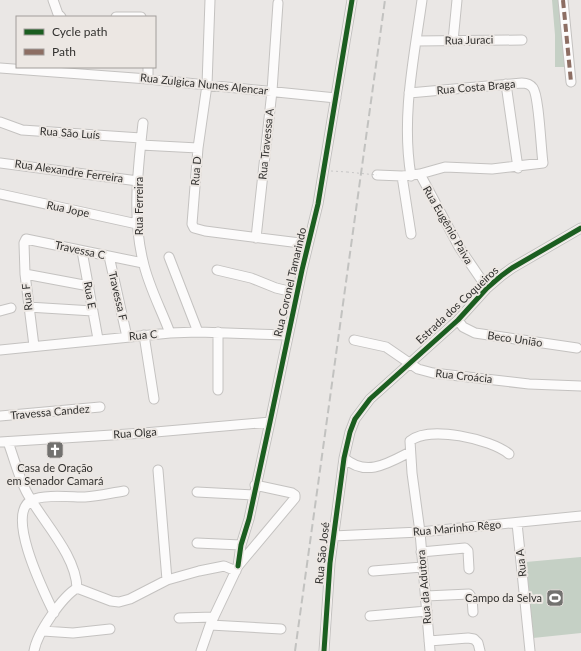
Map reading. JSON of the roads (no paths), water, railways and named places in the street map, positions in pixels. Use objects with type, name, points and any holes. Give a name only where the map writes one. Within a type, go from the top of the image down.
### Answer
[{"type":"street","points":[[53,0],[60,16]]},
{"type":"street","name":"Rua D","points":[[210,0],[207,85],[198,148],[192,219],[194,228],[205,231],[308,244]]},
{"type":"street","name":"Rua Coronel Tamarindo","points":[[237,569],[241,545],[249,519],[270,422],[287,335],[325,170],[352,0]]},
{"type":"street","name":"Rua Eugênio Paiva","points":[[422,0],[409,93],[407,143],[411,175],[487,288]]},
{"type":"street","points":[[453,41],[457,0]]},
{"type":"street","points":[[563,0],[571,82]]},
{"type":"street","name":"Rua Travessa A","points":[[256,238],[272,91],[278,3]]},
{"type":"street","name":"Rua Juraci","points":[[416,41],[522,40]]},
{"type":"street","name":"Rua Zulgica Nunes Alencar","points":[[0,68],[148,79],[336,98]]},
{"type":"street","points":[[148,68],[148,79]]},
{"type":"street","points":[[506,84],[518,168]]},
{"type":"street","name":"Rua Costa Braga","points":[[409,93],[506,84],[527,84],[535,92],[543,163],[518,168],[484,170],[451,166],[411,175]]},
{"type":"street","name":"Rua São Luís","points":[[0,122],[22,130],[198,148]]},
{"type":"street","name":"Rua Ferreira","points":[[143,123],[138,181],[137,224],[143,263],[170,333]]},
{"type":"street","name":"Rua Alexandre Ferreira","points":[[0,163],[138,181]]},
{"type":"street","points":[[377,175],[411,175],[411,234]]},
{"type":"street","name":"Rua Jope","points":[[0,194],[137,224]]},
{"type":"street","name":"Estrada dos Coqueiros","points":[[344,458],[350,432],[362,409],[409,362],[458,320],[487,288],[512,268],[581,228]]},
{"type":"street","name":"Travessa C","points":[[24,248],[24,241],[30,239],[143,263]]},
{"type":"street","name":"Rua F","points":[[24,248],[28,307],[34,346]]},
{"type":"street","name":"Rua E","points":[[82,251],[98,339]]},
{"type":"street","name":"Travessa F","points":[[109,256],[128,337]]},
{"type":"street","points":[[169,257],[198,332]]},
{"type":"street","points":[[217,270],[251,278],[276,288],[297,293]]},
{"type":"street","points":[[25,274],[89,286]]},
{"type":"street","points":[[28,307],[93,311]]},
{"type":"street","points":[[0,311],[11,308]]},
{"type":"street","name":"Beco União","points":[[458,320],[463,327],[475,333],[577,348]]},
{"type":"street","points":[[218,332],[218,390]]},
{"type":"street","name":"Rua C","points":[[0,350],[170,333],[218,332],[287,335]]},
{"type":"street","points":[[144,335],[154,399]]},
{"type":"street","name":"Rua Croácia","points":[[354,340],[386,348],[418,369],[443,375],[470,376],[529,384],[581,386]]},
{"type":"street","name":"Travessa Candez","points":[[0,416],[100,407]]},
{"type":"street","name":"Rua Olga","points":[[4,442],[270,422]]},
{"type":"street","points":[[344,458],[357,467],[367,468],[394,460],[410,452],[410,441],[415,437],[439,434],[465,437],[487,443],[502,449],[509,454]]},
{"type":"street","points":[[4,442],[26,491],[67,557],[75,574],[78,588]]},
{"type":"street","name":"Rua da Adutora","points":[[410,452],[420,532],[430,651]]},
{"type":"street","name":"Rua São José","points":[[324,651],[333,536],[344,458]]},
{"type":"street","points":[[158,470],[167,580]]},
{"type":"street","points":[[201,651],[210,626],[237,569],[294,500],[295,495],[288,492],[256,485]]},
{"type":"street","points":[[54,614],[33,564],[22,526],[23,511],[32,500],[85,497],[124,491]]},
{"type":"street","points":[[197,492],[254,495]]},
{"type":"street","name":"Rua Marinho Rêgo","points":[[333,536],[420,532],[581,516]]},
{"type":"street","name":"Rua A","points":[[517,523],[530,651]]},
{"type":"street","points":[[197,543],[241,545]]},
{"type":"street","points":[[421,552],[465,548],[468,551],[469,569]]},
{"type":"street","points":[[78,588],[111,601],[119,602],[130,599],[167,580],[224,566],[237,569]]},
{"type":"street","points":[[373,571],[422,567]]},
{"type":"street","points":[[34,651],[43,631],[54,614],[78,588]]},
{"type":"street","points":[[426,596],[469,594],[472,598],[473,612]]},
{"type":"street","points":[[370,616],[427,611]]},
{"type":"street","points":[[179,618],[214,617]]},
{"type":"street","points":[[210,626],[281,629]]},
{"type":"street","points":[[43,631],[73,633],[110,629]]},
{"type":"street","points":[[429,641],[472,638],[478,642],[480,651]]},
{"type":"railway","points":[[295,651],[385,0]]},
{"type":"place","name":"Casa de Oração em Senador Camará","points":[[55,450]]},
{"type":"place","name":"Campo da Selva","points":[[555,598]]}]
